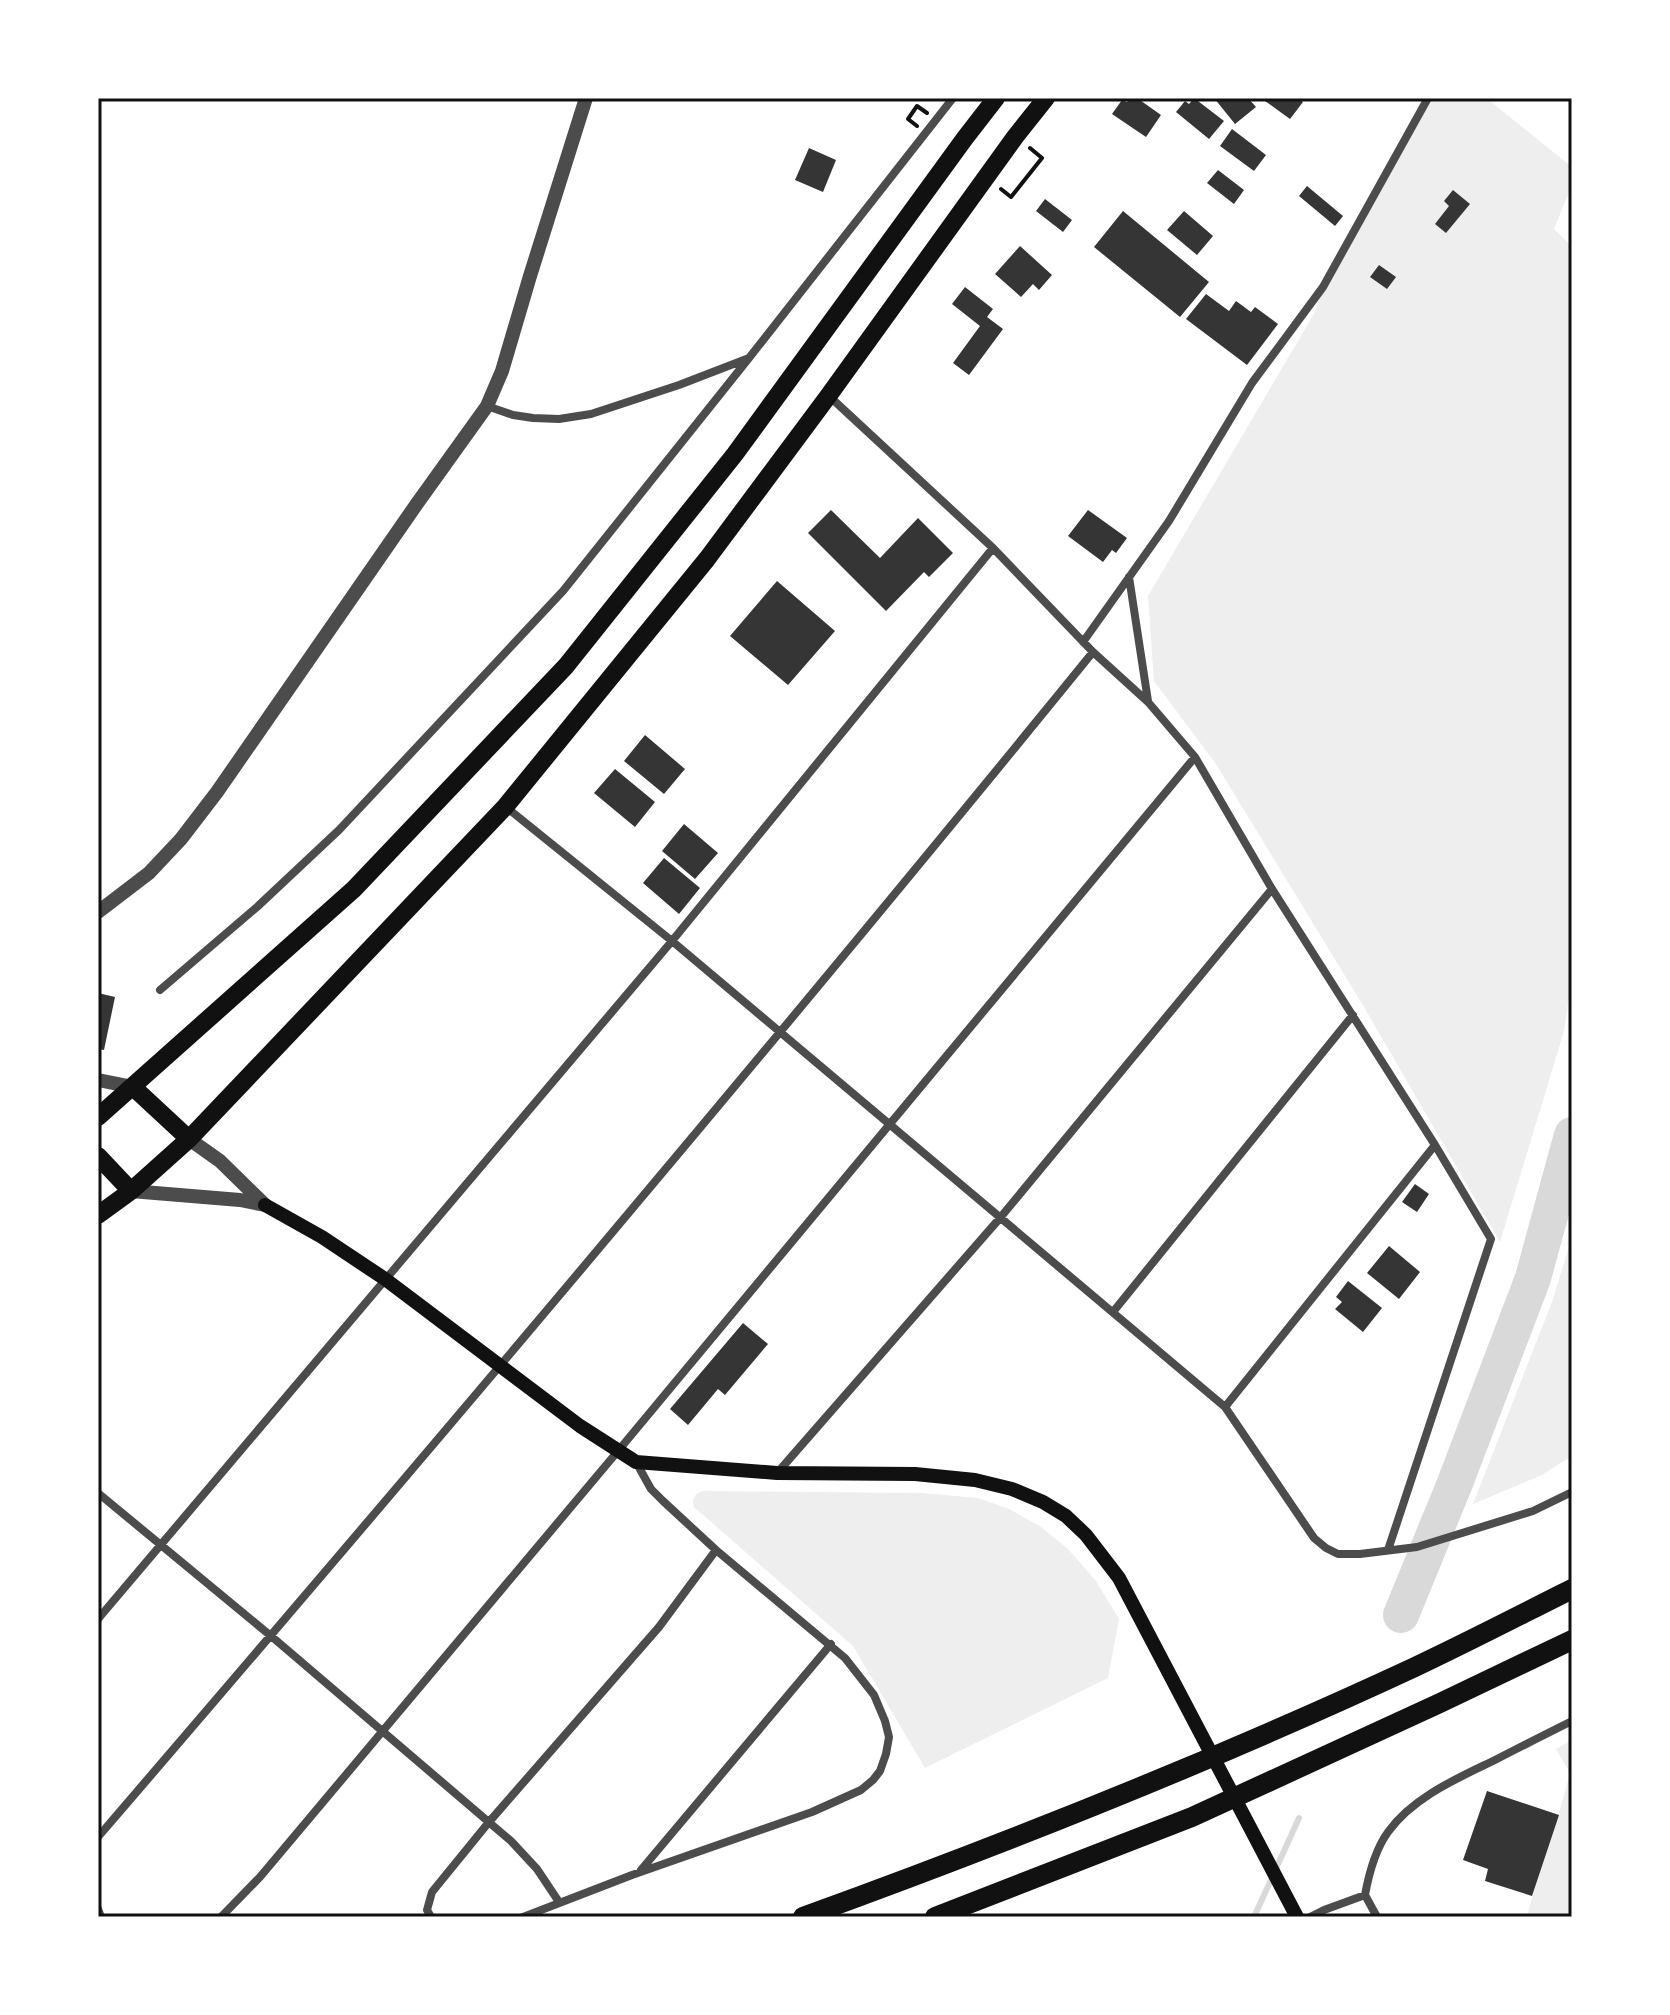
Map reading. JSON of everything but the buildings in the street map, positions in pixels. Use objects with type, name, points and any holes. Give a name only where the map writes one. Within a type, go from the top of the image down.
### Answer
[{"type":"highway","points":[[98,1117],[354,889],[566,666],[735,454],[996,98]]},
{"type":"highway","points":[[98,1215],[131,1191],[189,1139],[505,807],[707,559],[1046,98]]},
{"type":"highway","points":[[133,1087],[189,1139]]},
{"type":"highway","points":[[98,1156],[131,1191]]},
{"type":"highway","points":[[803,1917],[955,1862],[1189,1767],[1416,1667],[1572,1589]]},
{"type":"highway","points":[[935,1917],[1192,1817],[1572,1640]]},
{"type":"main road","points":[[265,1205],[322,1237],[385,1279],[580,1426],[636,1462],[777,1473],[915,1474],[975,1480],[1012,1489],[1066,1516],[1086,1535],[1119,1578],[1297,1917]]},
{"type":"street","points":[[98,912],[149,873],[181,839],[487,406],[502,371],[586,98]]},
{"type":"street","points":[[160,990],[257,907],[339,830],[552,602],[953,98]]},
{"type":"street","points":[[1083,642],[1169,521],[1252,383],[1323,287],[1428,98]]},
{"type":"street","points":[[487,406],[533,418],[559,419],[591,414],[749,358]]},
{"type":"street","points":[[829,395],[993,548],[1093,652],[1148,702],[1195,757],[1272,889],[1491,1239],[1388,1550]]},
{"type":"street","points":[[98,1619],[672,941],[993,548]]},
{"type":"street","points":[[1129,577],[1148,702]]},
{"type":"street","points":[[98,1837],[779,1033],[1093,652]]},
{"type":"street","points":[[221,1917],[260,1877],[618,1451],[1195,757]]},
{"type":"street","points":[[505,807],[672,941],[1225,1407],[1314,1538],[1326,1548],[1338,1554],[1360,1554],[1417,1547],[1533,1511],[1572,1492]]},
{"type":"street","points":[[777,1473],[1000,1218],[1272,889]]},
{"type":"street","points":[[1113,1312],[1353,1015]]},
{"type":"street","points":[[98,1080],[133,1087]]},
{"type":"street","points":[[189,1139],[220,1161],[265,1205]]},
{"type":"street","points":[[1225,1407],[1435,1145]]},
{"type":"street","points":[[131,1191],[265,1205]]},
{"type":"street","points":[[523,1917],[812,1812],[861,1790],[880,1771],[886,1754],[889,1737],[885,1721],[874,1695],[852,1666],[831,1644],[716,1550],[651,1489],[636,1462]]},
{"type":"street","points":[[98,1493],[511,1841],[537,1869],[559,1902]]},
{"type":"street","points":[[431,1917],[427,1910],[432,1892],[659,1627],[716,1550]]},
{"type":"street","points":[[639,1873],[831,1644]]},
{"type":"street","points":[[1377,1917],[1365,1895],[1369,1874],[1378,1848],[1402,1816],[1424,1798],[1462,1776],[1572,1721]]},
{"type":"street","points":[[1310,1917],[1365,1895]]},
{"type":"street","points":[[98,1909],[101,1917]]},
{"type":"path","points":[[908,119],[917,106]]},
{"type":"path","points":[[1011,197],[1042,158]]},
{"type":"shaded area","points":[[1428,98],[1486,98],[1572,167],[1572,185],[1554,229],[1572,247],[1572,978],[1564,1031],[1500,1242],[1364,1007],[1216,764],[1154,681],[1148,596],[1315,312],[1323,287]]},
{"type":"shaded area","points":[[1572,1237],[1572,1456],[1542,1475],[1473,1504],[1552,1302]]},
{"type":"shaded area","points":[[704,1491],[922,1493],[978,1498],[1009,1509],[1041,1527],[1068,1549],[1096,1581],[1119,1619],[1108,1678],[925,1768],[853,1646],[694,1507],[694,1496]]},
{"type":"shaded area","points":[[1572,1740],[1572,1917],[1527,1917],[1570,1773],[1556,1749]]},
{"type":"waterway","points":[[1401,1615],[1533,1278],[1572,1135]]},
{"type":"waterway","points":[[1254,1917],[1299,1818]]}]
